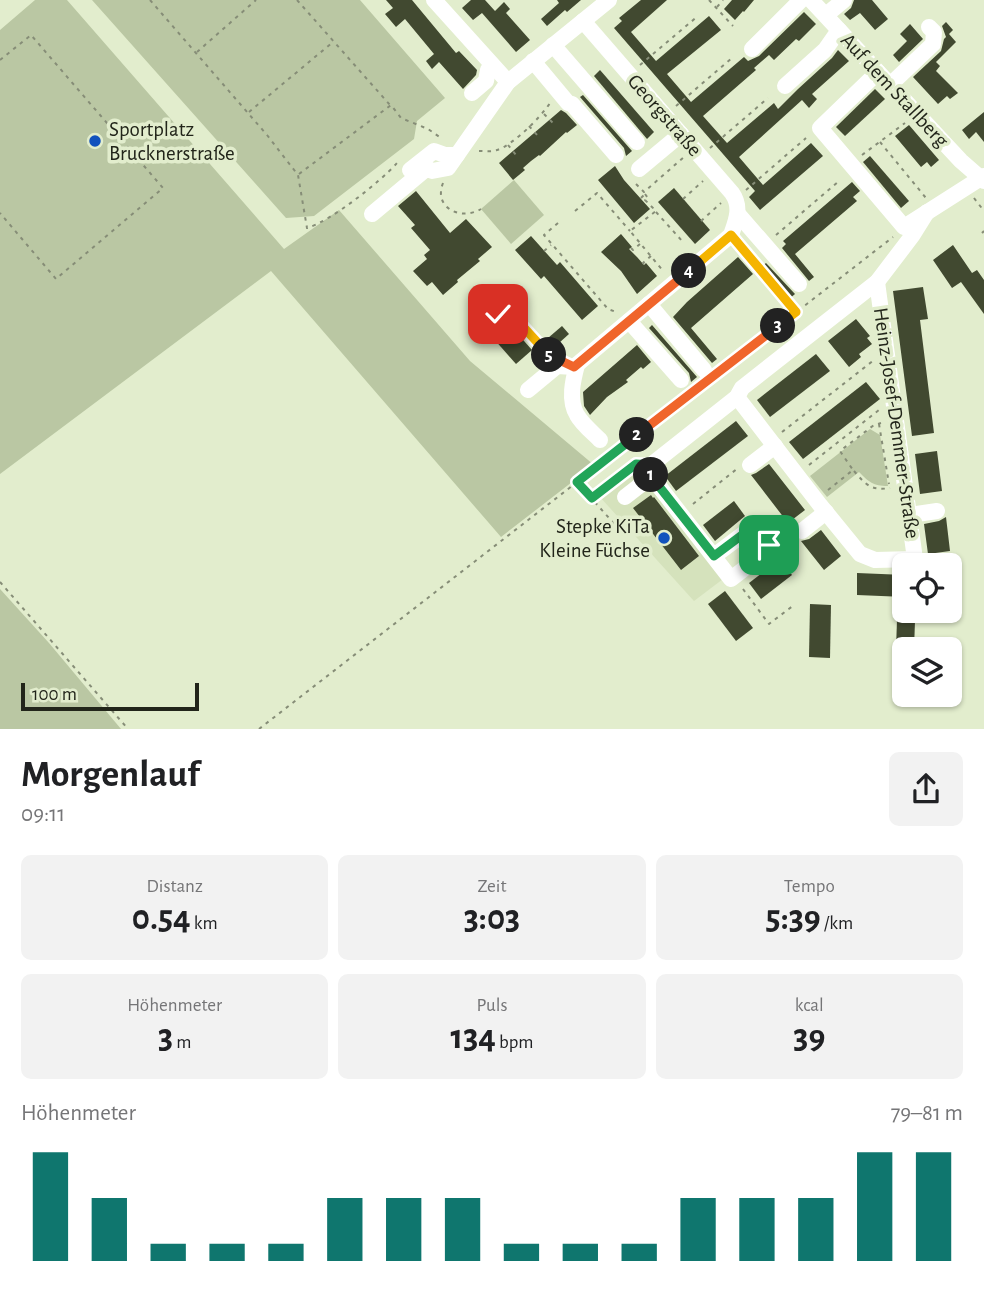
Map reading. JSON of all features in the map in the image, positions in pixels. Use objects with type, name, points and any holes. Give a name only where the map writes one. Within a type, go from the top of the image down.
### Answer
[{"type":"street","points":[[434,0],[508,82]]},
{"type":"street","points":[[372,214],[427,168],[432,171],[457,155],[508,82],[609,0]]},
{"type":"street","points":[[752,48],[801,0]]},
{"type":"street","name":"Auf dem Stallberg","points":[[811,0],[961,161],[983,178]]},
{"type":"street","points":[[825,15],[845,0]]},
{"type":"street","name":"Georgstraße","points":[[583,20],[713,172],[765,245],[799,284]]},
{"type":"street","points":[[890,85],[933,44],[934,32],[929,27]]},
{"type":"street","points":[[785,86],[825,50],[839,30]]},
{"type":"street","points":[[553,45],[637,142]]},
{"type":"street","points":[[533,61],[616,156]]},
{"type":"street","points":[[472,93],[486,81],[488,70],[493,66]]},
{"type":"street","points":[[878,72],[820,128],[904,227],[983,178]]},
{"type":"street","points":[[635,173],[681,134]]},
{"type":"street","points":[[405,165],[434,151],[457,155]]},
{"type":"street","points":[[528,390],[557,366],[575,366],[731,235],[735,202]]},
{"type":"street","points":[[625,497],[651,471],[656,459],[737,397],[742,387],[877,282],[931,210]]},
{"type":"street","name":"Heinz-Josef-Demmer-Straße","points":[[737,397],[860,554],[874,560],[915,559],[910,515],[898,487],[897,421],[877,282]]},
{"type":"street","points":[[649,304],[711,374]]},
{"type":"street","points":[[630,320],[681,380]]},
{"type":"street","points":[[575,366],[572,384],[576,414],[600,440]]},
{"type":"street","points":[[746,465],[773,443]]},
{"type":"street","points":[[651,471],[680,514],[731,579],[771,548],[754,526],[714,556]]},
{"type":"street","points":[[802,531],[821,506]]},
{"type":"street","points":[[910,515],[937,511]]},
{"type":"path","points":[[150,0],[298,175],[307,228],[405,165]]},
{"type":"path","points":[[196,52],[257,0]]},
{"type":"path","points":[[298,0],[401,118],[428,129]]},
{"type":"path","points":[[709,0],[733,26]]},
{"type":"path","points":[[716,8],[723,0]]},
{"type":"path","points":[[630,74],[698,16]]},
{"type":"path","points":[[0,61],[31,35],[163,188],[56,279],[0,213]]},
{"type":"path","points":[[248,113],[334,41]]},
{"type":"path","points":[[665,116],[733,57]]},
{"type":"path","points":[[481,209],[463,214],[452,211],[443,204],[440,188],[457,155],[497,150],[508,144],[543,113],[549,105],[553,85]]},
{"type":"path","points":[[641,198],[768,98]]},
{"type":"path","points":[[298,175],[391,105]]},
{"type":"path","points":[[543,113],[553,123]]},
{"type":"path","points":[[850,164],[917,114]]},
{"type":"path","points":[[529,126],[538,136]]},
{"type":"path","points":[[701,220],[735,202],[806,138]]},
{"type":"path","points":[[880,142],[931,210]]},
{"type":"path","points":[[508,144],[516,155]]},
{"type":"path","points":[[683,199],[713,172]]},
{"type":"path","points":[[635,173],[648,198],[646,200],[683,242]]},
{"type":"path","points":[[765,245],[839,181]]},
{"type":"path","points":[[575,211],[597,193],[674,283]]},
{"type":"path","points":[[630,231],[656,211]]},
{"type":"path","points":[[558,223],[544,235],[608,309],[630,320]]},
{"type":"path","points":[[260,729],[711,374],[796,312],[904,227]]},
{"type":"path","points":[[731,235],[796,312]]},
{"type":"path","points":[[631,248],[633,250],[640,244]]},
{"type":"path","points":[[544,251],[552,245]]},
{"type":"path","points":[[645,264],[643,262],[650,256]]},
{"type":"path","points":[[569,273],[573,270]]},
{"type":"path","points":[[588,295],[592,291]]},
{"type":"path","points":[[498,314],[505,307],[551,357]]},
{"type":"path","points":[[518,336],[526,330]]},
{"type":"path","points":[[773,443],[878,357],[888,355]]},
{"type":"path","points":[[797,474],[884,406],[894,404]]},
{"type":"path","points":[[880,424],[898,487],[875,489],[867,485],[853,470],[840,451],[874,425],[897,421]]},
{"type":"path","points":[[840,440],[845,447]]},
{"type":"path","points":[[592,498],[636,464],[651,471]]},
{"type":"path","points":[[680,514],[746,465]]},
{"type":"path","points":[[821,506],[853,470]]},
{"type":"path","points":[[577,482],[624,535]]},
{"type":"path","points":[[734,577],[769,624],[794,605]]},
{"type":"path","points":[[0,582],[128,729]]},
{"type":"shaded area","name":"Sportplatz Brucknerstraße","points":[[35,0],[67,0],[284,249],[339,210],[470,361],[594,465],[501,537],[271,271],[0,474],[0,30]]},
{"type":"shaded area","points":[[92,0],[360,0],[445,98],[417,121],[414,139],[314,216],[286,218]]},
{"type":"shaded area","points":[[514,180],[544,215],[511,244],[481,209]]},
{"type":"shaded area","points":[[870,429],[880,435],[888,486],[872,483],[859,472],[827,497],[810,476]]},
{"type":"shaded area","name":"Stepke KiTa Kleine Füchse","points":[[637,468],[723,579],[694,601],[600,497]]},
{"type":"shaded area","points":[[0,589],[49,643],[121,729],[0,729]]},
{"type":"building","points":[[386,0],[412,0],[456,53],[459,51],[477,70],[476,75],[463,89],[439,62],[432,69],[426,61],[434,54],[405,19],[396,27],[385,14],[393,8]]},
{"type":"building","points":[[471,0],[485,0],[495,11],[504,2],[510,9],[506,13],[530,40],[516,52],[482,13],[473,20],[462,8]]},
{"type":"building","points":[[557,0],[581,0],[547,26],[541,19],[559,3]]},
{"type":"building","points":[[641,0],[667,0],[631,32],[656,61],[709,16],[721,30],[667,74],[691,102],[744,57],[748,61],[759,56],[804,12],[816,24],[774,60],[769,55],[754,68],[756,70],[703,116],[727,143],[774,103],[778,109],[838,50],[849,61],[812,94],[817,99],[809,108],[802,100],[739,157],[763,185],[811,143],[823,156],[760,210],[749,197],[755,191],[614,28],[622,21],[619,18]]},
{"type":"building","points":[[732,0],[754,0],[735,20],[724,9]]},
{"type":"building","points":[[854,0],[872,0],[888,19],[875,30],[860,13],[850,20],[844,14],[851,8]]},
{"type":"building","points":[[946,22],[953,30],[949,34],[956,42],[936,62],[940,66],[936,71],[958,93],[950,99],[947,96],[938,104],[913,77],[941,51],[946,37],[942,26]]},
{"type":"building","points":[[910,24],[923,39],[899,62],[893,55],[907,41],[900,34]]},
{"type":"building","points":[[600,70],[654,132],[647,139],[594,76]]},
{"type":"building","points":[[875,89],[885,99],[845,136],[836,127]]},
{"type":"building","points":[[583,95],[632,151],[626,156],[624,148],[580,97]]},
{"type":"building","points":[[561,110],[577,125],[531,161],[513,180],[499,163]]},
{"type":"building","points":[[984,112],[984,142],[976,132],[969,139],[962,130]]},
{"type":"building","points":[[909,125],[939,160],[931,167],[927,162],[921,167],[895,136]]},
{"type":"building","points":[[870,156],[909,201],[901,208],[863,162]]},
{"type":"building","points":[[615,166],[650,209],[634,223],[598,180]]},
{"type":"building","points":[[852,182],[860,191],[853,197],[857,201],[795,254],[814,277],[809,281],[782,248],[786,244],[783,241]]},
{"type":"building","points":[[674,188],[710,230],[695,244],[658,202]]},
{"type":"building","points":[[416,191],[450,233],[466,219],[492,247],[443,295],[432,282],[427,286],[413,271],[427,259],[424,255],[430,250],[411,228],[415,225],[398,206]]},
{"type":"building","points":[[621,234],[632,247],[629,249],[657,276],[637,294],[621,271],[601,252]]},
{"type":"building","points":[[531,236],[557,265],[560,262],[598,306],[582,320],[544,276],[541,279],[515,250]]},
{"type":"building","points":[[953,245],[972,273],[977,270],[984,280],[984,314],[961,282],[952,288],[933,260]]},
{"type":"building","points":[[738,257],[753,274],[691,328],[717,359],[712,363],[673,317]]},
{"type":"building","points":[[766,263],[795,294],[789,299],[761,267]]},
{"type":"building","points":[[923,287],[928,319],[920,320],[934,433],[912,436],[893,291]]},
{"type":"building","points":[[487,299],[532,350],[516,364],[471,313]]},
{"type":"building","points":[[856,319],[870,336],[867,338],[872,344],[859,354],[861,357],[849,367],[828,341]]},
{"type":"building","points":[[652,325],[697,377],[691,382],[689,373],[649,328]]},
{"type":"building","points":[[562,326],[569,334],[549,352],[541,344]]},
{"type":"building","points":[[637,345],[651,362],[626,380],[628,382],[607,397],[590,415],[584,406],[583,392]]},
{"type":"building","points":[[816,354],[830,371],[770,417],[757,400]]},
{"type":"building","points":[[866,382],[880,399],[803,459],[789,442]]},
{"type":"building","points":[[736,421],[748,436],[676,491],[665,476]]},
{"type":"building","points":[[937,451],[942,491],[920,494],[915,454]]},
{"type":"building","points":[[769,464],[805,510],[788,523],[751,475]]},
{"type":"building","points":[[651,495],[699,556],[681,570],[633,508]]},
{"type":"building","points":[[734,501],[745,516],[715,541],[703,525]]},
{"type":"building","points":[[946,517],[950,551],[928,553],[924,524]]},
{"type":"building","points":[[821,530],[841,556],[824,570],[801,541],[809,539]]},
{"type":"building","points":[[780,559],[792,575],[761,599],[749,583]]},
{"type":"building","points":[[857,573],[892,574],[892,596],[857,595]]},
{"type":"building","points":[[725,591],[753,628],[736,641],[708,604]]},
{"type":"building","points":[[810,604],[831,605],[830,658],[809,657]]},
{"type":"building","points":[[897,623],[915,623],[914,637],[896,637]]},
{"type":"place","name":"Sportplatz Brucknerstraße","points":[[95,141]]},
{"type":"place","name":"Stepke KiTa Kleine Füchse","points":[[664,538]]},
{"type":"route","points":[[498,314],[505,307],[551,357],[574,367],[731,235],[796,312],[577,482],[592,498],[636,464],[651,465],[651,474],[658,485],[714,556],[754,526],[769,545]]}]
